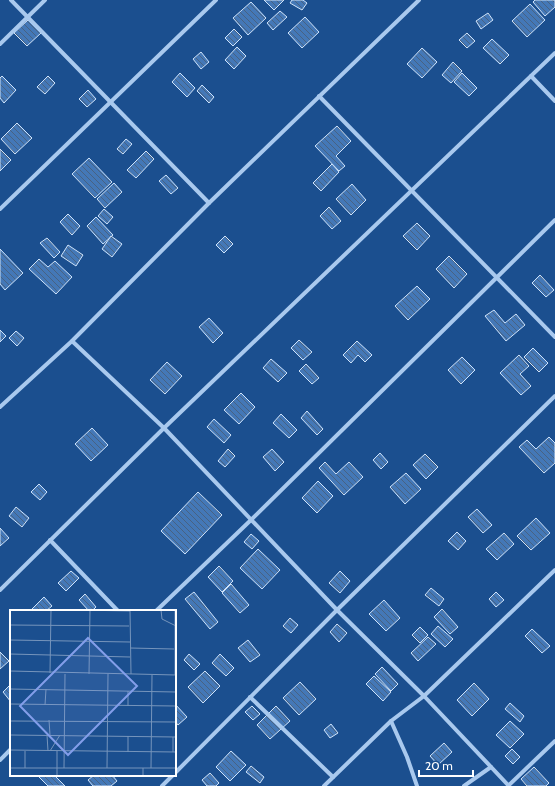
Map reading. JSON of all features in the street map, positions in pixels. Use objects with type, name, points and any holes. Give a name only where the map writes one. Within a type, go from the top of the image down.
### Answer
[{"type":"street","points":[[11,0],[209,203]]},
{"type":"street","points":[[0,44],[45,0]]},
{"type":"street","points":[[0,209],[216,0]]},
{"type":"street","points":[[0,407],[72,341],[209,203],[419,0]]},
{"type":"street","points":[[0,590],[164,428],[555,53]]},
{"type":"street","points":[[531,76],[555,101]]},
{"type":"street","points":[[320,96],[555,337]]},
{"type":"street","points":[[157,610],[252,519],[555,220]]},
{"type":"street","points":[[72,341],[164,428],[337,610],[424,696],[509,786],[555,741]]},
{"type":"street","points":[[176,771],[337,610],[555,396]]},
{"type":"street","points":[[50,540],[117,610]]},
{"type":"street","points":[[324,786],[391,721],[424,696],[555,570]]},
{"type":"street","points":[[250,697],[333,777]]},
{"type":"street","points":[[391,721],[407,757],[417,786]]},
{"type":"street","points":[[0,760],[10,750]]},
{"type":"street","points":[[464,786],[491,767]]},
{"type":"street","points":[[162,786],[172,776]]},
{"type":"building","points":[[264,0],[284,0],[274,10]]},
{"type":"building","points":[[292,0],[303,0],[307,3],[302,10],[290,3]]},
{"type":"building","points":[[535,0],[555,0],[555,7],[545,16],[533,2]]},
{"type":"building","points":[[251,2],[266,18],[248,35],[233,18]]},
{"type":"building","points":[[530,4],[545,20],[527,37],[512,21]]},
{"type":"building","points":[[280,11],[287,17],[273,30],[267,23]]},
{"type":"building","points":[[488,13],[493,20],[481,29],[476,21]]},
{"type":"building","points":[[305,17],[319,32],[302,48],[288,33]]},
{"type":"building","points":[[28,20],[41,33],[27,46],[14,33]]},
{"type":"building","points":[[234,29],[242,37],[233,46],[225,38]]},
{"type":"building","points":[[467,33],[475,41],[467,48],[459,40]]},
{"type":"building","points":[[492,39],[509,55],[500,64],[483,48]]},
{"type":"building","points":[[237,47],[246,56],[234,69],[225,60]]},
{"type":"building","points":[[422,48],[437,62],[422,78],[407,64]]},
{"type":"building","points":[[201,52],[209,62],[201,69],[193,59]]},
{"type":"building","points":[[453,62],[462,71],[451,83],[442,75]]},
{"type":"building","points":[[180,73],[195,88],[187,97],[172,82]]},
{"type":"building","points":[[462,73],[477,88],[469,96],[454,82]]},
{"type":"building","points":[[2,76],[16,90],[4,103],[0,98],[0,78]]},
{"type":"building","points":[[48,76],[55,83],[45,94],[37,87]]},
{"type":"building","points":[[202,85],[214,97],[209,103],[197,91]]},
{"type":"building","points":[[88,90],[96,99],[87,107],[79,99]]},
{"type":"building","points":[[17,123],[32,138],[15,154],[1,139]]},
{"type":"building","points":[[337,126],[351,141],[336,156],[345,166],[339,171],[315,146]]},
{"type":"building","points":[[126,139],[132,144],[123,154],[117,149]]},
{"type":"building","points":[[0,149],[11,160],[0,171]]},
{"type":"building","points":[[146,151],[154,159],[136,178],[127,170]]},
{"type":"building","points":[[89,158],[112,182],[95,198],[72,174]]},
{"type":"building","points":[[332,164],[339,172],[321,191],[313,183]]},
{"type":"building","points":[[166,175],[178,188],[171,194],[159,181]]},
{"type":"building","points":[[114,183],[122,192],[105,208],[97,199]]},
{"type":"building","points":[[352,184],[366,200],[351,215],[336,199]]},
{"type":"building","points":[[329,207],[341,221],[332,229],[320,216]]},
{"type":"building","points":[[104,209],[113,217],[107,224],[98,216]]},
{"type":"building","points":[[68,214],[80,226],[72,235],[60,222]]},
{"type":"building","points":[[96,217],[113,235],[103,244],[87,226]]},
{"type":"building","points":[[417,223],[430,236],[417,250],[403,236]]},
{"type":"building","points":[[111,236],[122,244],[112,257],[102,249]]},
{"type":"building","points":[[225,236],[233,244],[224,253],[216,245]]},
{"type":"building","points":[[47,238],[60,252],[54,258],[40,243]]},
{"type":"building","points":[[68,245],[83,255],[76,266],[61,256]]},
{"type":"building","points":[[0,249],[23,273],[5,290],[0,284]]},
{"type":"building","points":[[449,256],[467,274],[454,288],[436,269]]},
{"type":"building","points":[[39,259],[48,267],[55,261],[72,277],[56,294],[29,269]]},
{"type":"building","points":[[540,275],[554,290],[546,297],[532,283]]},
{"type":"building","points":[[417,286],[430,299],[408,320],[395,306]]},
{"type":"building","points":[[494,310],[505,323],[516,314],[525,325],[506,341],[485,316]]},
{"type":"building","points":[[209,318],[223,333],[213,343],[199,327]]},
{"type":"building","points":[[0,330],[6,336],[0,342]]},
{"type":"building","points":[[16,331],[24,338],[17,346],[9,338]]},
{"type":"building","points":[[299,340],[312,352],[303,360],[291,348]]},
{"type":"building","points":[[357,341],[372,355],[365,362],[358,355],[351,363],[343,355]]},
{"type":"building","points":[[533,348],[548,363],[539,372],[524,357]]},
{"type":"building","points":[[519,355],[529,366],[520,374],[531,386],[521,395],[500,373]]},
{"type":"building","points":[[462,357],[475,370],[461,384],[448,370]]},
{"type":"building","points":[[271,359],[287,373],[278,382],[263,368]]},
{"type":"building","points":[[167,362],[182,376],[165,394],[150,380]]},
{"type":"building","points":[[306,364],[319,378],[312,384],[299,371]]},
{"type":"building","points":[[241,393],[255,407],[239,424],[224,410]]},
{"type":"building","points":[[307,411],[323,429],[317,435],[301,418]]},
{"type":"building","points":[[281,414],[297,430],[289,438],[273,423]]},
{"type":"building","points":[[214,419],[231,435],[224,443],[207,427]]},
{"type":"building","points":[[92,428],[108,445],[91,461],[75,444]]},
{"type":"building","points":[[549,437],[555,443],[555,463],[544,473],[519,447],[527,440],[536,449]]},
{"type":"building","points":[[228,449],[235,456],[225,467],[218,461]]},
{"type":"building","points":[[272,449],[284,462],[275,471],[263,457]]},
{"type":"building","points":[[380,453],[388,462],[381,469],[373,460]]},
{"type":"building","points":[[425,454],[438,467],[426,479],[413,465]]},
{"type":"building","points":[[325,462],[336,474],[349,462],[363,477],[344,495],[319,468]]},
{"type":"building","points":[[406,473],[421,489],[405,504],[390,487]]},
{"type":"building","points":[[318,481],[333,496],[317,513],[302,498]]},
{"type":"building","points":[[39,484],[47,492],[40,500],[31,492]]},
{"type":"building","points":[[198,492],[222,515],[185,554],[161,531]]},
{"type":"building","points":[[16,507],[29,518],[22,527],[9,516]]},
{"type":"building","points":[[477,509],[492,525],[483,533],[468,517]]},
{"type":"building","points":[[536,518],[550,533],[531,550],[517,536]]},
{"type":"building","points":[[0,528],[9,538],[0,546]]},
{"type":"building","points":[[457,532],[466,541],[458,550],[448,541]]},
{"type":"building","points":[[504,533],[514,544],[497,560],[486,549]]},
{"type":"building","points":[[251,534],[259,541],[252,549],[244,542]]},
{"type":"building","points":[[258,549],[280,570],[262,589],[240,568]]},
{"type":"building","points":[[219,566],[233,581],[222,592],[208,577]]},
{"type":"building","points":[[71,571],[79,578],[66,591],[58,583]]},
{"type":"building","points":[[340,571],[350,581],[340,593],[329,583]]},
{"type":"building","points":[[231,584],[249,605],[240,613],[222,593]]},
{"type":"building","points":[[431,588],[444,599],[439,606],[425,595]]},
{"type":"building","points":[[194,592],[218,622],[210,629],[185,599]]},
{"type":"building","points":[[496,592],[504,600],[496,607],[489,599]]},
{"type":"building","points":[[85,594],[96,607],[93,610],[88,610],[79,600]]},
{"type":"building","points":[[44,597],[52,606],[47,610],[31,610]]},
{"type":"building","points":[[384,600],[400,618],[386,631],[369,614]]},
{"type":"building","points":[[442,609],[458,627],[450,634],[434,617]]},
{"type":"building","points":[[290,618],[298,625],[291,633],[283,626]]},
{"type":"building","points":[[337,624],[347,633],[339,642],[330,632]]},
{"type":"building","points":[[438,626],[453,639],[445,647],[431,634]]},
{"type":"building","points":[[420,627],[428,635],[420,643],[412,635]]},
{"type":"building","points":[[532,629],[550,646],[542,653],[525,636]]},
{"type":"building","points":[[428,637],[436,644],[418,661],[411,653]]},
{"type":"building","points":[[248,640],[260,655],[250,662],[238,648]]},
{"type":"building","points":[[0,652],[9,661],[0,669]]},
{"type":"building","points":[[189,654],[200,664],[194,670],[184,660]]},
{"type":"building","points":[[220,654],[234,668],[226,676],[212,663]]},
{"type":"building","points":[[382,667],[398,684],[391,691],[375,674]]},
{"type":"building","points":[[205,671],[220,686],[203,703],[188,687]]},
{"type":"building","points":[[374,676],[391,692],[383,701],[366,684]]},
{"type":"building","points":[[300,682],[316,699],[299,715],[283,698]]},
{"type":"building","points":[[474,683],[489,699],[472,716],[457,700]]},
{"type":"building","points":[[9,686],[10,687],[10,701],[3,692]]},
{"type":"building","points":[[510,703],[524,716],[520,722],[505,709]]},
{"type":"building","points":[[176,705],[187,717],[178,725],[176,722]]},
{"type":"building","points":[[252,706],[260,714],[253,720],[245,712]]},
{"type":"building","points":[[276,706],[290,721],[270,739],[257,725]]},
{"type":"building","points":[[510,721],[524,734],[510,748],[496,735]]},
{"type":"building","points":[[331,724],[338,733],[330,738],[324,730]]},
{"type":"building","points":[[444,743],[452,752],[438,765],[430,756]]},
{"type":"building","points":[[512,749],[520,757],[513,764],[505,756]]},
{"type":"building","points":[[231,751],[246,765],[230,781],[216,767]]},
{"type":"building","points":[[251,766],[264,777],[260,783],[246,772]]},
{"type":"building","points":[[534,767],[549,783],[546,786],[527,786],[521,779]]},
{"type":"building","points":[[210,773],[219,783],[216,786],[207,786],[202,780]]},
{"type":"building","points":[[38,776],[55,776],[65,786],[48,786]]},
{"type":"building","points":[[93,776],[113,776],[117,781],[111,786],[93,786],[88,780]]}]
